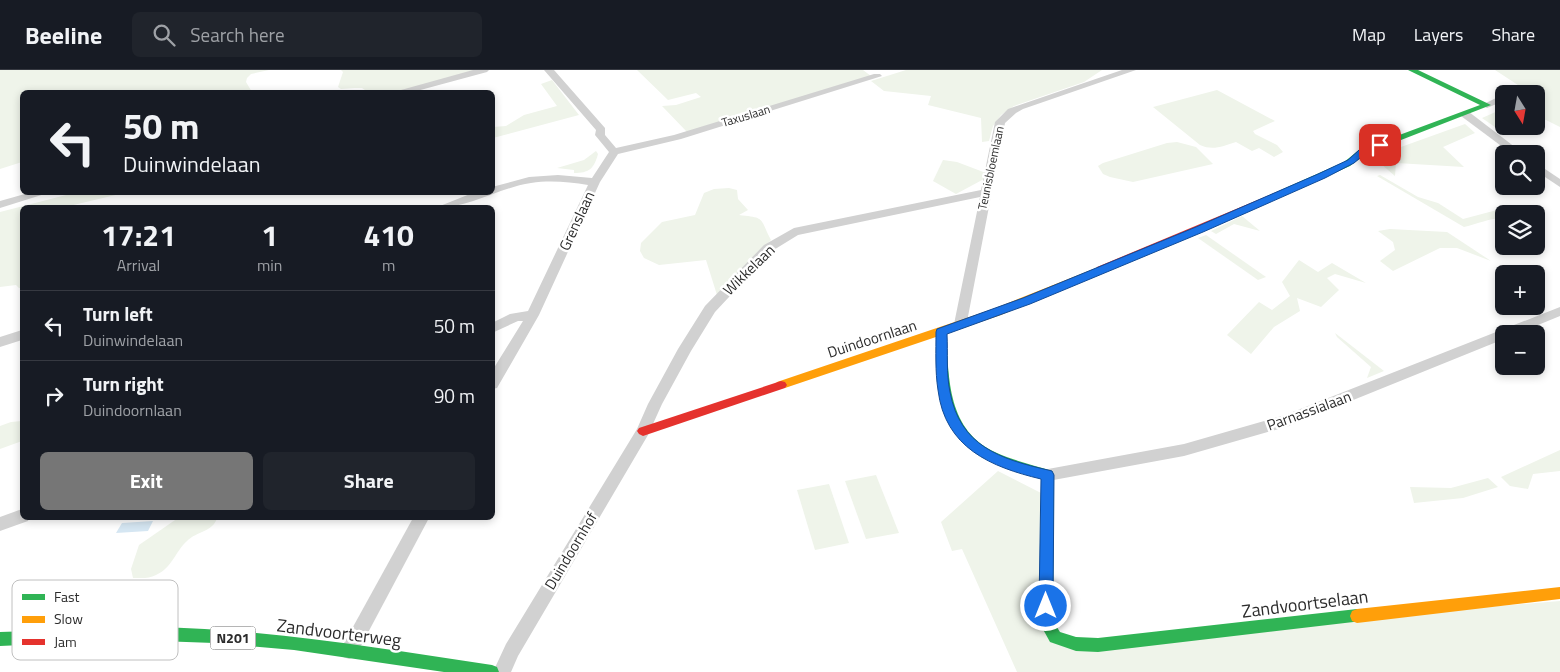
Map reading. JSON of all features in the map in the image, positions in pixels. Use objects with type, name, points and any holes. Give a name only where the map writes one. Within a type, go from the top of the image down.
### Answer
[{"type":"street","points":[[411,90],[484,70]]},
{"type":"street","points":[[549,70],[601,130],[600,135],[614,152]]},
{"type":"street","name":"Teunisbloemlaan","points":[[962,324],[1000,122],[1012,110],[1131,70]]},
{"type":"street","name":"Duindoornlaan","points":[[643,431],[941,332],[1027,301],[1199,230],[1351,162],[1362,152],[1493,103],[1412,70]]},
{"type":"street","name":"Taxuslaan","points":[[614,152],[677,137],[878,76]]},
{"type":"street","points":[[1465,114],[1508,145]]},
{"type":"street","name":"Grenslaan","points":[[495,379],[534,315],[595,182],[614,152]]},
{"type":"street","points":[[1545,173],[1560,184]]},
{"type":"street","points":[[495,190],[529,180],[558,178],[595,182]]},
{"type":"street","name":"Wikkelaan","points":[[643,431],[684,348],[710,308],[768,248],[794,232],[986,192]]},
{"type":"street","points":[[0,205],[35,195]]},
{"type":"street","points":[[449,205],[479,195]]},
{"type":"street","name":"Parnassialaan","points":[[1048,475],[1184,450],[1289,420],[1560,311]]},
{"type":"street","points":[[495,327],[514,317],[534,315]]},
{"type":"street","points":[[941,332],[944,390],[947,406],[954,424],[966,440],[982,452],[1010,466],[1048,475]]},
{"type":"street","points":[[0,342],[20,336]]},
{"type":"street","points":[[495,355],[505,361]]},
{"type":"street","name":"Duindoornhof","points":[[502,672],[512,650],[643,431]]},
{"type":"street","name":"Zandvoortselaan","points":[[1048,475],[1046,622],[1055,637],[1076,644],[1098,645],[1560,592]]},
{"type":"street","points":[[0,524],[20,517]]},
{"type":"street","points":[[349,651],[420,520]]},
{"type":"street","name":"Zandvoorterweg","points":[[178,634],[349,651],[492,672]]},
{"type":"shaded area","points":[[0,70],[269,70],[251,74],[247,78],[246,82],[251,90],[20,90],[20,163],[0,169]]},
{"type":"shaded area","points":[[341,70],[475,70],[405,90],[341,89],[338,87],[343,72]]},
{"type":"shaded area","points":[[637,70],[863,70],[871,76],[687,132],[662,106],[676,105],[701,97],[696,93],[668,100]]},
{"type":"shaded area","points":[[906,70],[1102,70],[1084,82],[1014,106],[1001,115],[993,126],[989,141],[982,142],[981,118],[928,105],[931,96],[884,91],[871,81]]},
{"type":"shaded area","points":[[1495,70],[1560,70],[1560,127],[1545,120],[1545,85],[1518,85]]},
{"type":"shaded area","points":[[552,80],[579,115],[495,137],[495,127],[506,126],[524,115],[557,106],[541,84]]},
{"type":"shaded area","points":[[1217,90],[1275,121],[1253,131],[1255,134],[1277,145],[1283,152],[1274,157],[1259,148],[1252,151],[1236,142],[1218,147],[1205,147],[1153,107]]},
{"type":"shaded area","points":[[1495,112],[1495,127],[1482,118]]},
{"type":"shaded area","points":[[1465,124],[1475,133],[1443,147],[1464,167],[1396,163],[1395,176],[1373,157]]},
{"type":"shaded area","points":[[1177,142],[1196,147],[1213,164],[1133,182],[1103,174],[1098,166],[1167,143]]},
{"type":"shaded area","points":[[596,151],[598,154],[595,163],[587,171],[574,173],[574,170],[557,168],[584,160]]},
{"type":"shaded area","points":[[943,160],[957,162],[986,173],[984,179],[956,194],[933,181]]},
{"type":"shaded area","points":[[1380,175],[1418,197],[1438,203],[1463,219],[1495,211],[1495,219],[1464,227],[1377,176]]},
{"type":"shaded area","points":[[729,188],[737,190],[738,199],[748,210],[739,215],[761,220],[771,240],[717,295],[706,260],[659,265],[644,258],[640,251],[641,243],[662,222],[695,215],[704,193],[714,189]]},
{"type":"shaded area","points":[[66,195],[116,195],[73,205],[27,205]]},
{"type":"shaded area","points":[[20,207],[20,288],[16,285],[0,287],[0,212]]},
{"type":"shaded area","points":[[1242,216],[1260,231],[1234,224],[1216,234],[1211,231]]},
{"type":"shaded area","points":[[1390,229],[1447,232],[1491,261],[1457,248],[1440,248],[1393,271],[1380,261],[1395,250],[1393,242],[1378,231]]},
{"type":"shaded area","points":[[1206,235],[1266,277],[1258,280],[1198,238]]},
{"type":"shaded area","points":[[1299,260],[1318,272],[1332,263],[1366,283],[1335,274],[1327,278],[1339,290],[1321,307],[1297,298],[1300,311],[1274,327],[1251,354],[1227,335],[1259,302],[1272,310],[1290,296],[1282,282]]},
{"type":"shaded area","points":[[1335,333],[1384,371],[1367,378],[1371,367],[1337,337]]},
{"type":"shaded area","points":[[20,421],[20,442],[0,449],[0,426]]},
{"type":"shaded area","points":[[1560,450],[1560,471],[1533,474],[1528,489],[1510,486],[1501,477]]},
{"type":"shaded area","points":[[998,471],[1041,493],[1052,643],[1560,601],[1560,672],[1017,672],[962,549],[952,551],[941,522]]},
{"type":"shaded area","points":[[876,475],[899,533],[866,539],[845,481]]},
{"type":"shaded area","points":[[1488,478],[1498,487],[1463,498],[1414,503],[1410,487],[1451,488]]},
{"type":"shaded area","points":[[829,484],[849,543],[815,550],[797,490]]},
{"type":"shaded area","points":[[175,520],[216,520],[208,529],[187,541],[166,568],[151,577],[133,578],[131,569],[139,545]]},
{"type":"water","points":[[153,521],[148,531],[116,533],[122,523]]},
{"type":"traffic: fast","points":[[1284,192],[1347,164],[1362,152],[1487,105],[1412,70]]},
{"type":"traffic: fast","points":[[941,332],[946,391],[951,412],[959,430],[972,444],[990,455],[1015,466],[1048,475],[1046,622],[1055,637],[1076,644],[1098,645],[1357,616]]},
{"type":"traffic: fast","points":[[178,634],[294,643],[492,672]]},
{"type":"traffic: fast","points":[[0,639],[12,638]]},
{"type":"traffic: slow","points":[[781,385],[997,312],[1101,269]]},
{"type":"traffic: slow","points":[[1357,616],[1560,593]]},
{"type":"traffic: jam","points":[[1101,269],[1284,192]]},
{"type":"traffic: jam","points":[[643,431],[781,385]]},
{"type":"route","points":[[1046,606],[1048,475],[1010,466],[982,452],[966,440],[954,424],[947,406],[944,390],[941,332],[1027,301],[1199,230],[1351,162],[1362,152],[1380,145]]}]
